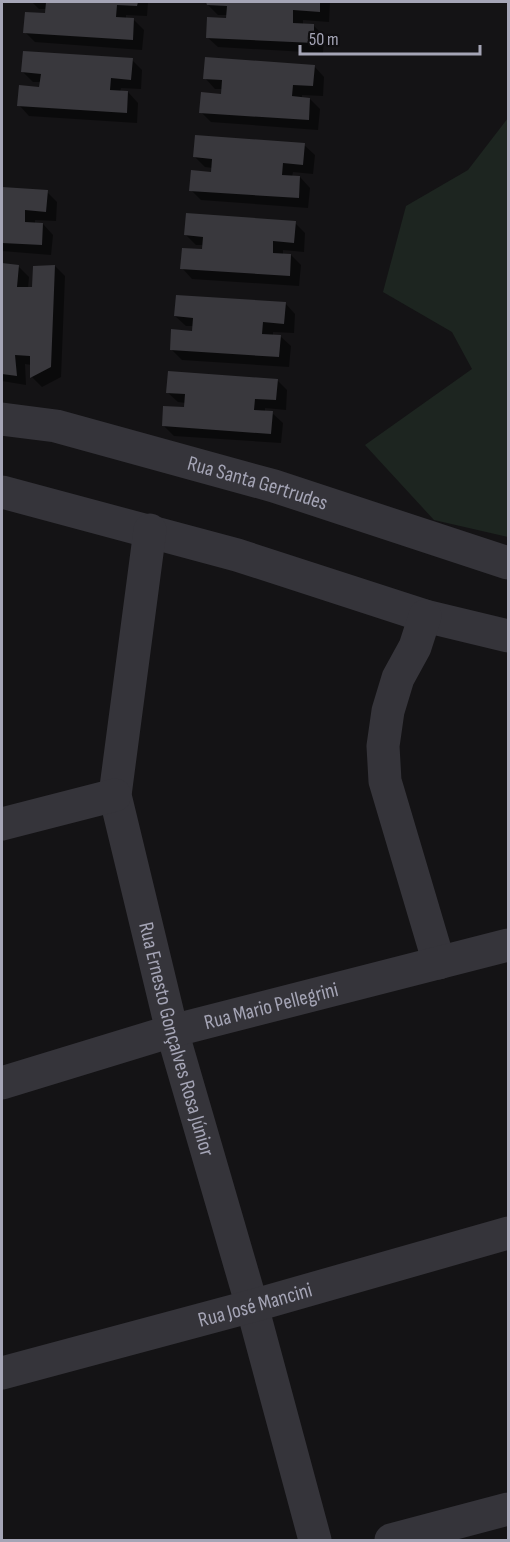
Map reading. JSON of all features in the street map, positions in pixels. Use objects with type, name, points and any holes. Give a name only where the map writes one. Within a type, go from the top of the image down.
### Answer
[{"type":"street","name":"Rua Santa Gertrudes","points":[[2,419],[56,426],[274,486],[508,563]]},
{"type":"street","points":[[2,492],[150,530],[237,555],[425,616],[508,636]]},
{"type":"street","name":"Rua Ernesto Gonçalves Rosa Júnior","points":[[150,530],[115,795],[172,1031],[252,1306],[315,1540]]},
{"type":"street","points":[[425,616],[415,647],[398,678],[391,700],[383,746],[385,781],[439,963]]},
{"type":"street","points":[[2,824],[115,795]]},
{"type":"street","name":"Rua Mario Pellegrini","points":[[2,1083],[172,1031],[508,945]]},
{"type":"street","name":"Rua José Mancini","points":[[2,1373],[252,1306],[508,1233]]},
{"type":"street","points":[[391,1540],[508,1509]]},
{"type":"shaded area","points":[[508,118],[508,537],[434,520],[365,445],[472,369],[452,332],[383,292],[406,206],[468,170]]},
{"type":"building","points":[[46,2],[138,2],[137,6],[117,5],[116,17],[134,18],[133,40],[23,33],[25,12],[45,13]]},
{"type":"building","points":[[206,2],[320,2],[320,12],[293,10],[293,23],[314,24],[314,43],[206,38],[207,17],[226,18],[227,6],[207,5]]},
{"type":"building","points":[[23,51],[133,58],[131,80],[111,78],[110,90],[128,91],[127,113],[17,106],[19,85],[39,87],[41,74],[21,72]]},
{"type":"building","points":[[205,57],[315,65],[313,86],[293,85],[292,96],[310,98],[309,120],[199,113],[201,92],[221,94],[222,80],[203,79]]},
{"type":"building","points":[[195,135],[305,143],[303,165],[283,163],[282,175],[300,176],[299,198],[189,191],[191,170],[211,172],[212,159],[193,157]]},
{"type":"building","points":[[2,187],[48,190],[46,212],[25,210],[25,222],[43,223],[42,245],[2,243]]},
{"type":"building","points":[[186,213],[296,221],[294,243],[273,241],[273,253],[291,254],[290,276],[180,269],[182,248],[202,249],[203,237],[184,235]]},
{"type":"building","points":[[2,263],[19,265],[17,287],[32,287],[33,266],[55,265],[51,367],[30,378],[30,356],[15,355],[17,376],[2,374]]},
{"type":"building","points":[[176,295],[286,302],[284,324],[263,322],[262,334],[281,335],[279,357],[170,350],[171,329],[192,331],[193,318],[174,316]]},
{"type":"building","points":[[168,371],[278,379],[276,400],[255,399],[254,410],[273,411],[271,434],[162,426],[163,406],[184,407],[185,394],[166,393]]}]
